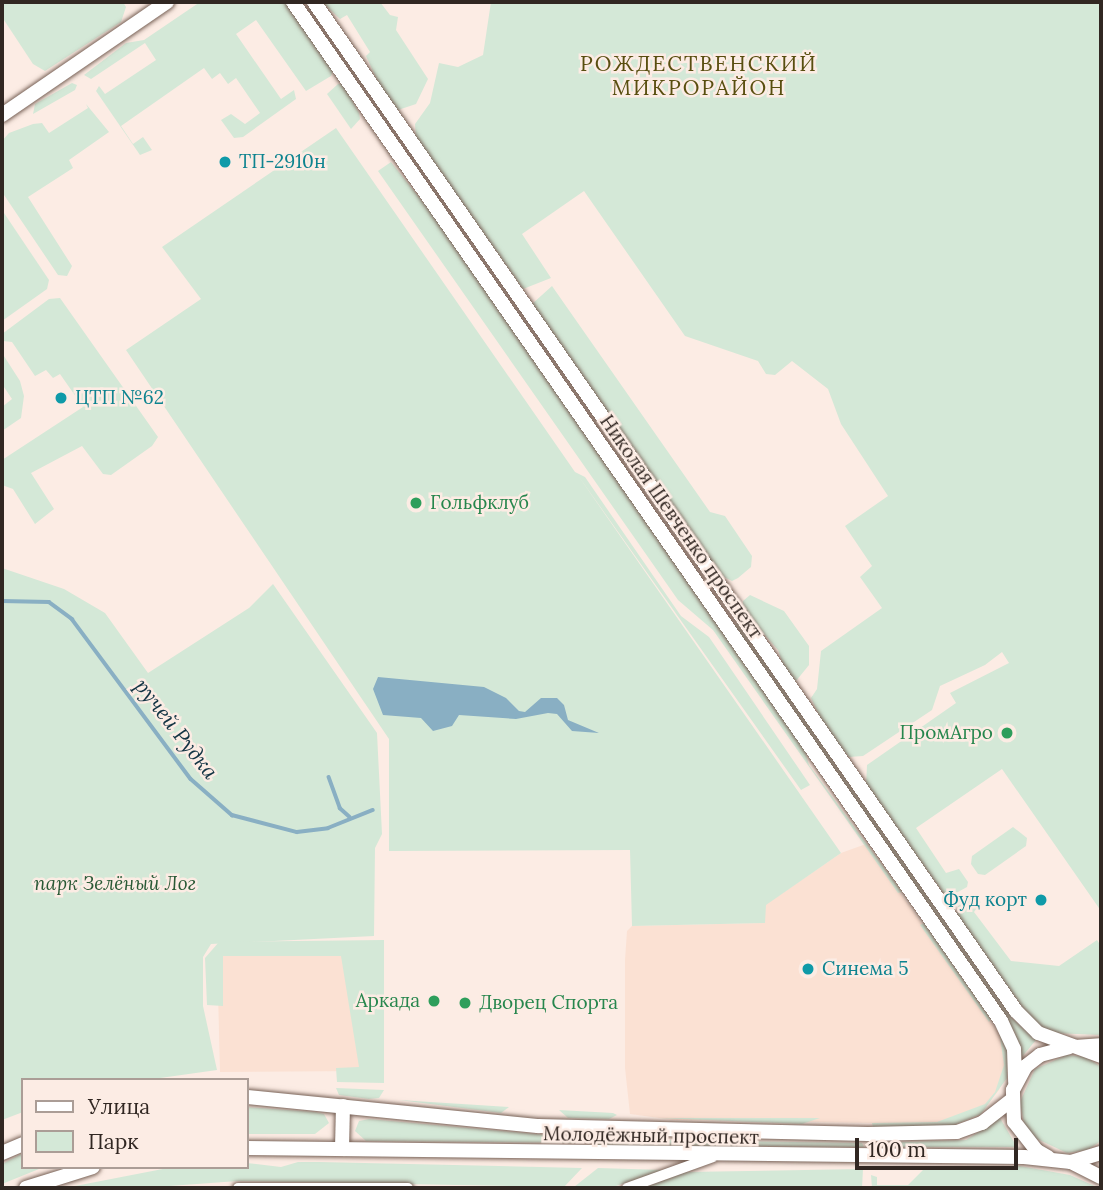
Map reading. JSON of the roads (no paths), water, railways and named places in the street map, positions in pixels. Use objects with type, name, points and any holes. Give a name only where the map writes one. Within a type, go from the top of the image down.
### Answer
[{"type":"main road","points":[[2,115],[167,2]]},
{"type":"main road","name":"Николая Шевченко проспект","points":[[293,2],[1001,1021],[1014,1049],[1015,1082]]},
{"type":"main road","name":"Николая Шевченко проспект","points":[[314,2],[1016,1011],[1038,1032],[1074,1046]]},
{"type":"main road","points":[[712,604],[726,595]]},
{"type":"main road","points":[[1011,1100],[1015,1082],[1040,1055],[1074,1046],[1101,1056]]},
{"type":"main road","name":"Молодёжный проспект","points":[[248,1097],[624,1130],[933,1134],[971,1129],[1011,1100],[1023,1137],[1054,1160]]},
{"type":"main road","points":[[341,1149],[343,1106]]},
{"type":"main road","points":[[2,1153],[21,1145]]},
{"type":"main road","name":"Молодёжный проспект","points":[[248,1148],[1071,1162],[1101,1153]]},
{"type":"main road","points":[[1071,1162],[1101,1177]]},
{"type":"main road","points":[[28,1188],[87,1169]]},
{"type":"street","points":[[1074,1046],[1101,1044]]},
{"type":"street","points":[[627,1188],[713,1157]]},
{"type":"street","points":[[238,1188],[408,1188]]},
{"type":"water","points":[[378,677],[484,687],[506,698],[519,711],[525,712],[541,698],[557,698],[564,705],[568,720],[599,733],[572,731],[557,714],[548,713],[516,719],[459,715],[452,726],[433,731],[421,718],[383,715],[373,689]]},
{"type":"waterway","name":"ручей Рудка","points":[[2,601],[49,602],[72,619],[191,779],[232,815],[297,832],[328,828],[373,810]]},
{"type":"waterway","name":"ручей Рудка","points":[[329,777],[340,808],[350,817]]},
{"type":"place","name":"ТП-2910н","points":[[225,162]]},
{"type":"place","name":"ЦТП №62","points":[[61,398]]},
{"type":"place","name":"Гольфклуб","points":[[416,503]]},
{"type":"place","name":"ПромАгро","points":[[1007,733]]},
{"type":"place","name":"Фуд корт","points":[[1041,900]]},
{"type":"place","name":"Синема 5","points":[[808,969]]},
{"type":"place","name":"Аркада","points":[[434,1001]]},
{"type":"place","name":"Дворец Спорта","points":[[465,1003]]},
{"type":"district","name":"РОЖДЕСТВЕНСКИЙ МИКРОРАЙОН","points":[[699,76]]},
{"type":"park label","name":"парк Зелёный Лог","points":[[115,884]]}]
